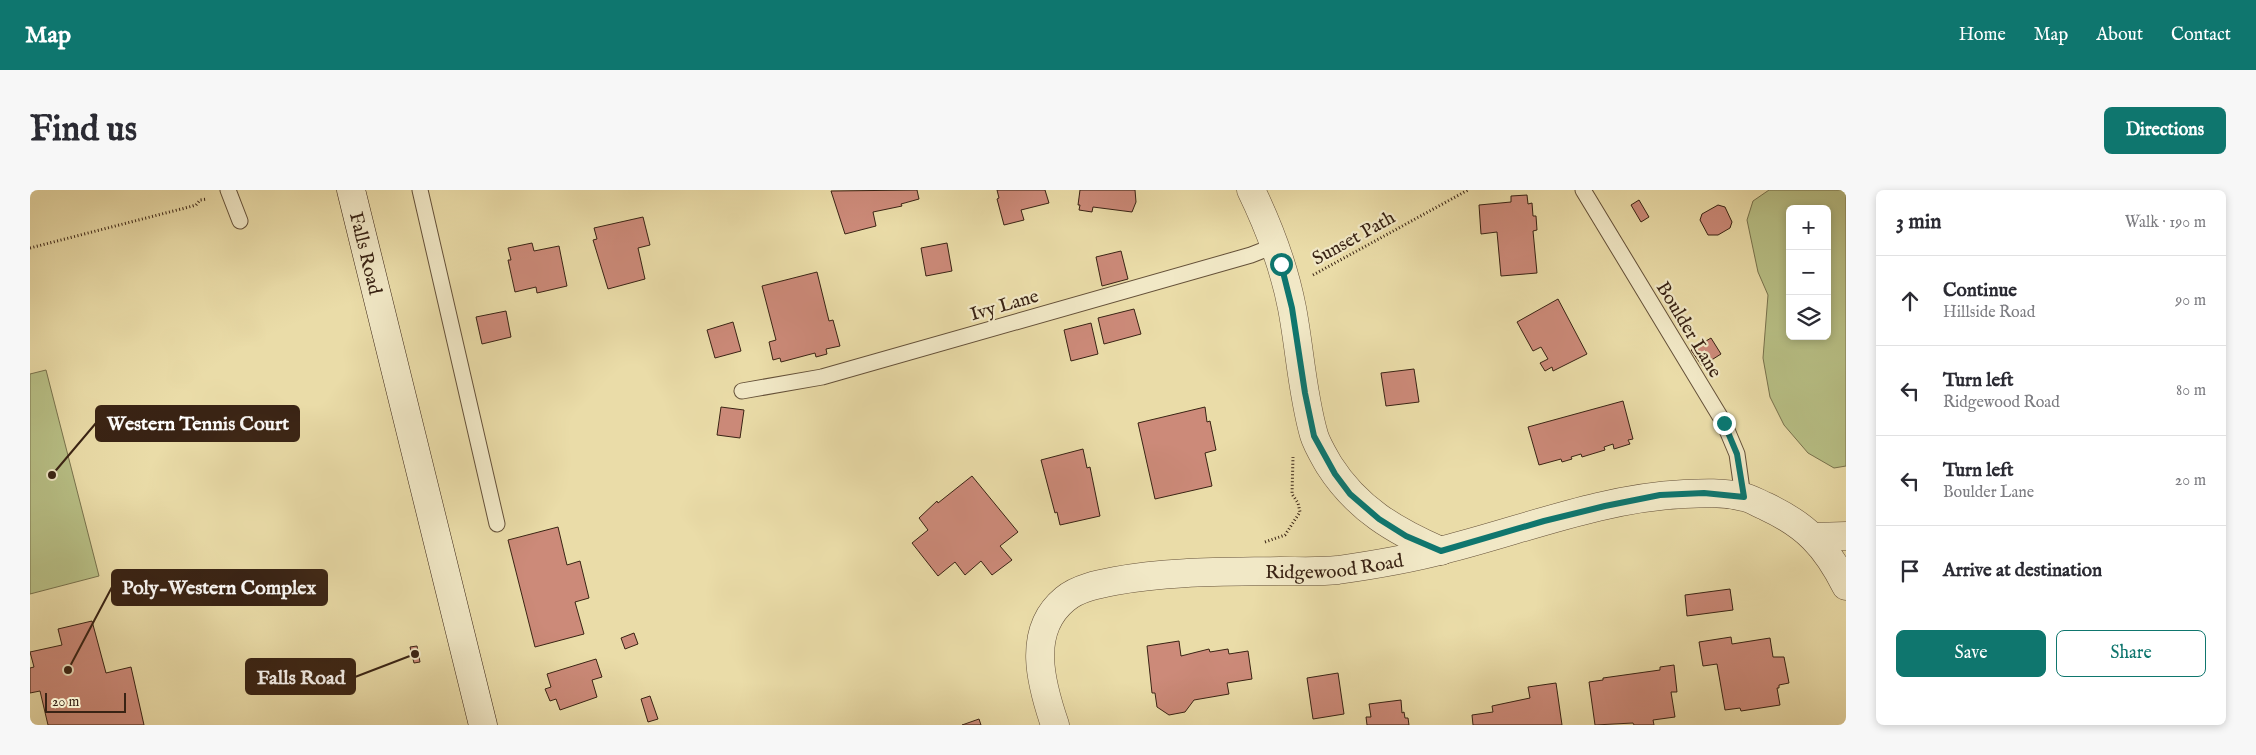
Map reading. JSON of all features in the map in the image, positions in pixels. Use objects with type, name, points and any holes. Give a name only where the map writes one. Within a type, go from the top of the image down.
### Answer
[{"type":"street","name":"Falls Road","points":[[353,190],[483,725]]},
{"type":"street","points":[[1250,190],[1281,264],[1292,308],[1305,393],[1314,436],[1323,455],[1350,494],[1379,519],[1406,536],[1441,551]]},
{"type":"street","name":"Ridgewood Road","points":[[1055,725],[1044,692],[1039,656],[1042,633],[1052,613],[1066,598],[1095,584],[1137,577],[1182,573],[1334,570],[1441,551],[1544,521],[1651,497],[1704,493],[1744,497],[1773,510],[1814,537],[1830,557],[1846,586]]},
{"type":"street","points":[[1814,537],[1846,536]]},
{"type":"lane","points":[[228,190],[240,221]]},
{"type":"lane","points":[[420,190],[497,524]]},
{"type":"lane","name":"Boulder Lane","points":[[1583,190],[1724,423],[1737,454],[1744,497]]},
{"type":"lane","name":"Ivy Lane","points":[[742,391],[822,377],[1251,255],[1274,246]]},
{"type":"path","name":"Sunset Path","points":[[1304,279],[1468,190]]},
{"type":"path","points":[[30,248],[189,207],[200,200],[207,199]]},
{"type":"path","points":[[1262,544],[1285,535],[1300,512],[1298,502],[1292,494],[1291,464],[1294,452]]},
{"type":"green space","points":[[1769,190],[1846,190],[1846,466],[1834,468],[1808,453],[1784,425],[1770,397],[1763,358],[1768,295],[1758,272],[1747,220],[1753,201]]},
{"type":"green space","points":[[46,370],[99,576],[30,594],[30,374]]},
{"type":"building","points":[[917,190],[919,199],[901,204],[902,206],[873,212],[876,226],[845,234],[831,191]]},
{"type":"building","points":[[997,190],[1045,190],[1049,203],[1021,210],[1024,220],[1004,225],[997,199],[999,198]]},
{"type":"building","points":[[1080,190],[1135,190],[1136,202],[1132,212],[1093,207],[1092,212],[1079,210]]},
{"type":"building","points":[[1527,195],[1528,204],[1532,203],[1533,216],[1536,216],[1537,230],[1533,231],[1537,273],[1501,276],[1497,232],[1481,234],[1479,205],[1511,202],[1511,196]]},
{"type":"building","points":[[1639,200],[1649,217],[1641,222],[1631,205]]},
{"type":"building","points":[[1718,205],[1725,207],[1732,222],[1730,228],[1718,235],[1708,235],[1700,220],[1702,214]]},
{"type":"building","points":[[643,217],[650,245],[638,248],[645,279],[608,289],[593,240],[597,239],[594,228]]},
{"type":"building","points":[[532,243],[534,251],[559,246],[567,286],[537,293],[536,287],[515,292],[508,260],[511,260],[508,248]]},
{"type":"building","points":[[947,243],[952,271],[926,276],[921,248]]},
{"type":"building","points":[[1121,251],[1128,279],[1102,286],[1096,257]]},
{"type":"building","points":[[817,272],[829,321],[833,320],[840,346],[826,349],[827,354],[816,357],[815,353],[781,362],[780,358],[773,360],[769,342],[776,340],[762,286]]},
{"type":"building","points":[[1558,299],[1587,354],[1553,371],[1552,367],[1545,371],[1540,363],[1548,359],[1541,347],[1533,351],[1517,322]]},
{"type":"building","points":[[1134,309],[1141,334],[1104,344],[1098,318]]},
{"type":"building","points":[[506,311],[511,337],[482,344],[476,317]]},
{"type":"building","points":[[733,322],[741,351],[715,358],[707,330]]},
{"type":"building","points":[[1091,323],[1098,354],[1071,361],[1064,330]]},
{"type":"building","points":[[1711,338],[1721,354],[1702,366],[1691,350]]},
{"type":"building","points":[[1414,369],[1419,402],[1386,406],[1381,373]]},
{"type":"building","points":[[1623,401],[1633,439],[1628,440],[1630,444],[1614,449],[1613,444],[1604,447],[1605,450],[1582,457],[1581,454],[1562,462],[1561,459],[1539,465],[1528,427]]},
{"type":"building","points":[[721,407],[744,410],[740,438],[717,435]]},
{"type":"building","points":[[1205,407],[1207,422],[1210,421],[1216,450],[1205,453],[1212,486],[1155,499],[1138,423]]},
{"type":"building","points":[[1083,449],[1087,468],[1090,467],[1100,516],[1060,525],[1041,460]]},
{"type":"building","points":[[972,476],[1018,532],[1000,546],[1012,560],[992,575],[981,561],[965,575],[955,562],[938,576],[912,543],[928,530],[919,518],[937,501],[938,503]]},
{"type":"building","points":[[558,527],[567,565],[580,561],[589,598],[575,602],[584,634],[535,647],[508,540]]},
{"type":"building","points":[[1730,589],[1733,610],[1687,616],[1685,595]]},
{"type":"building","points":[[92,621],[106,673],[131,667],[144,725],[48,725],[40,691],[30,693],[30,668],[34,667],[30,652],[62,645],[58,629]]},
{"type":"building","points":[[634,633],[638,644],[625,649],[621,638]]},
{"type":"building","points":[[1731,637],[1732,644],[1770,638],[1773,657],[1784,657],[1789,683],[1779,685],[1779,688],[1777,688],[1780,705],[1741,711],[1740,708],[1725,710],[1717,664],[1703,666],[1699,642]]},
{"type":"building","points":[[1179,641],[1181,656],[1209,649],[1210,652],[1228,649],[1229,654],[1248,651],[1252,679],[1227,683],[1229,694],[1194,700],[1185,712],[1169,715],[1157,707],[1155,693],[1152,693],[1147,646]]},
{"type":"building","points":[[417,646],[420,662],[414,663],[410,647]]},
{"type":"building","points":[[596,659],[602,677],[592,680],[597,697],[560,710],[556,699],[550,701],[545,689],[551,687],[547,674]]},
{"type":"building","points":[[1674,665],[1677,692],[1671,692],[1675,717],[1653,720],[1654,725],[1634,725],[1633,723],[1595,725],[1589,682],[1603,680],[1603,678],[1660,670],[1660,667]]},
{"type":"building","points":[[1338,673],[1344,714],[1313,719],[1307,678]]},
{"type":"building","points":[[1556,683],[1562,725],[1473,725],[1472,715],[1493,712],[1492,706],[1530,698],[1528,687]]},
{"type":"building","points":[[650,696],[658,719],[648,722],[641,699]]},
{"type":"building","points":[[1401,700],[1402,713],[1404,712],[1405,718],[1408,718],[1409,725],[1367,725],[1366,717],[1371,717],[1369,704]]},
{"type":"building","points":[[979,719],[981,725],[962,725]]},
{"type":"place","name":"Western Tennis Court","points":[[52,475]]},
{"type":"place","name":"Falls Road","points":[[415,654]]},
{"type":"place","name":"Poly-Western Complex","points":[[68,670]]},
{"type":"route","points":[[1281,264],[1292,308],[1305,393],[1314,436],[1323,455],[1350,494],[1379,519],[1406,536],[1441,551],[1544,521],[1660,495],[1704,493],[1744,497],[1737,454],[1724,423]]}]
